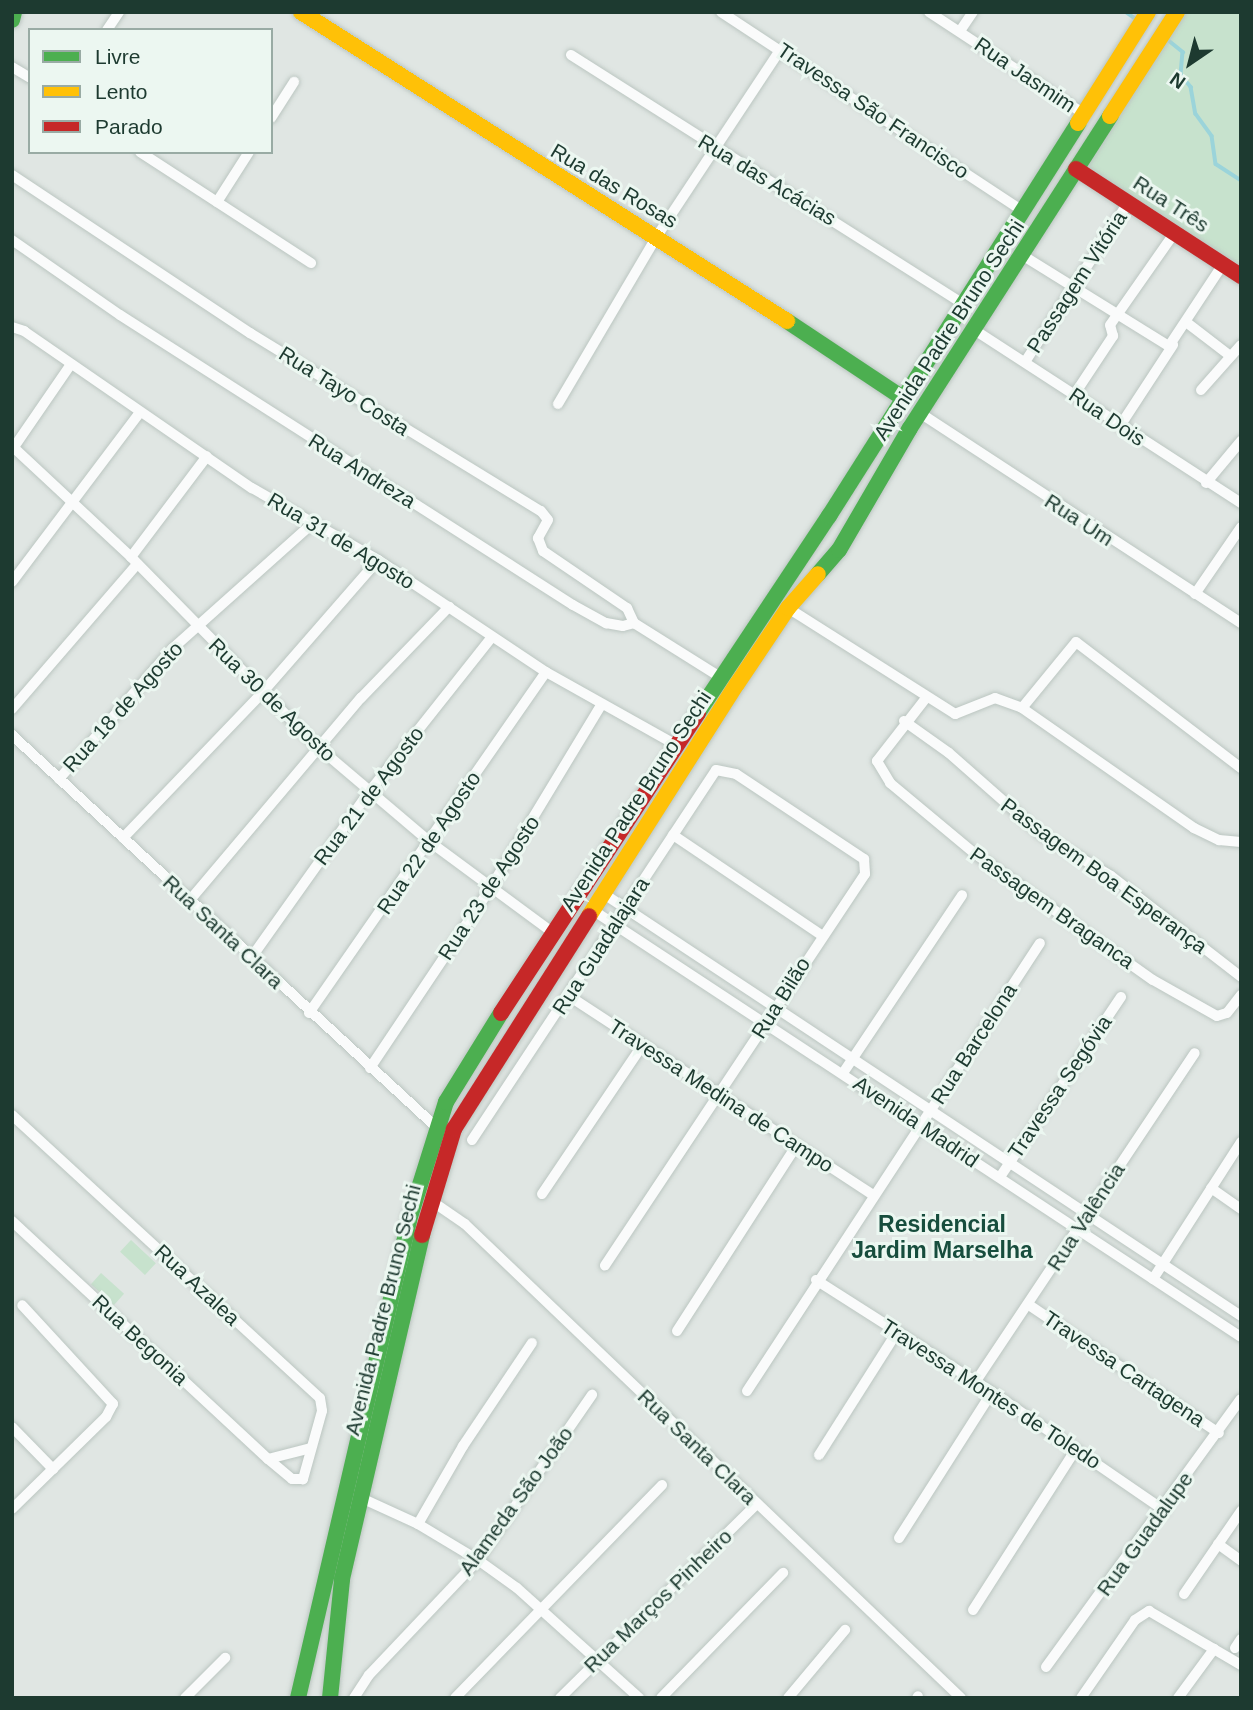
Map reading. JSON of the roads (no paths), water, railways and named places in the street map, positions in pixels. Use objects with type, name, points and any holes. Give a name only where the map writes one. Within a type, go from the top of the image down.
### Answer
[{"type":"main road","points":[[12,20],[14,12]]},
{"type":"main road","name":"Rua das Rosas","points":[[301,12],[657,236],[903,398]]},
{"type":"main road","name":"Avenida Padre Bruno Sechi","points":[[298,1698],[435,1126],[552,932],[829,516],[1086,115],[1148,12]]},
{"type":"main road","name":"Avenida Padre Bruno Sechi","points":[[330,1698],[336,1619],[359,1497],[430,1200],[454,1129],[601,892],[788,608],[832,559],[848,536],[920,413],[1177,12]]},
{"type":"main road","name":"Rua Três","points":[[1076,169],[1241,276]]},
{"type":"main road","points":[[829,516],[832,532],[848,536]]},
{"type":"main road","points":[[811,540],[830,547],[832,559]]},
{"type":"street","points":[[108,28],[119,12]]},
{"type":"street","name":"Travessa São Francisco","points":[[721,12],[781,49],[1024,212]]},
{"type":"street","name":"Rua Jasmim","points":[[929,12],[1086,115]]},
{"type":"street","points":[[960,31],[973,12]]},
{"type":"street","points":[[558,404],[657,236],[781,49]]},
{"type":"street","name":"Rua das Acácias","points":[[571,55],[715,150],[833,219],[963,304]]},
{"type":"street","points":[[12,67],[28,77]]},
{"type":"street","points":[[273,115],[294,82]]},
{"type":"street","points":[[143,154],[311,263]]},
{"type":"street","points":[[217,202],[248,154]]},
{"type":"street","name":"Rua Tayo Costa","points":[[12,175],[250,333],[526,500],[548,517],[538,538],[543,551],[627,608],[635,623]]},
{"type":"street","name":"Passagem Vitória","points":[[1025,362],[1076,287],[1129,201]]},
{"type":"street","points":[[1074,395],[1113,335],[1111,325],[1120,316],[1175,232]]},
{"type":"street","name":"Rua Andreza","points":[[12,240],[329,450],[573,605],[606,623],[635,623],[720,677]]},
{"type":"street","points":[[1022,255],[1120,316],[1173,345]]},
{"type":"street","points":[[1120,426],[1223,264]]},
{"type":"street","points":[[1186,322],[1229,355]]},
{"type":"street","name":"Rua 31 de Agosto","points":[[12,327],[207,456],[378,561],[546,672],[676,745]]},
{"type":"street","name":"Rua Dois","points":[[973,329],[1206,483],[1241,503]]},
{"type":"street","points":[[1201,390],[1229,355],[1241,345]]},
{"type":"street","points":[[13,448],[71,364]]},
{"type":"street","points":[[12,582],[140,412]]},
{"type":"street","name":"Rua Um","points":[[920,413],[1241,623]]},
{"type":"street","points":[[1206,483],[1241,441]]},
{"type":"street","name":"Rua 30 de Agosto","points":[[13,448],[134,561],[318,747],[430,842],[552,932]]},
{"type":"street","points":[[12,709],[134,561],[207,456]]},
{"type":"street","name":"Rua 18 de Agosto","points":[[59,779],[138,685],[197,626],[313,523]]},
{"type":"street","points":[[1195,594],[1241,527]]},
{"type":"street","points":[[122,838],[262,693],[342,597],[378,561]]},
{"type":"street","points":[[190,900],[318,747],[449,607]]},
{"type":"street","points":[[788,608],[955,714],[995,698],[1022,708],[1194,828],[1219,840],[1241,842]]},
{"type":"street","name":"Rua 21 de Agosto","points":[[251,958],[369,792],[492,637]]},
{"type":"street","points":[[1022,708],[1076,642],[1241,768]]},
{"type":"street","name":"Rua 22 de Agosto","points":[[309,1013],[546,672]]},
{"type":"street","points":[[904,720],[926,698]]},
{"type":"street","name":"Rua 23 de Agosto","points":[[370,1068],[491,887],[602,704]]},
{"type":"street","name":"Passagem Braganca","points":[[904,720],[877,761],[880,773],[946,832],[1153,980],[1217,1016],[1227,1013],[1241,995]]},
{"type":"street","name":"Passagem Boa Esperança","points":[[904,720],[1042,835],[1111,876],[1241,977]]},
{"type":"street","name":"Rua Santa Clara","points":[[12,735],[309,1013],[435,1126]]},
{"type":"street","name":"Rua Guadalajara","points":[[472,1140],[569,996],[712,774],[720,767],[736,774]]},
{"type":"street","name":"Rua Bilão","points":[[605,1266],[821,935],[865,874],[864,859],[736,774]]},
{"type":"street","points":[[673,835],[821,935]]},
{"type":"street","name":"Avenida Madrid","points":[[601,892],[1241,1316]]},
{"type":"street","points":[[843,1073],[962,895]]},
{"type":"street","name":"Avenida Madrid","points":[[591,909],[1241,1337]]},
{"type":"street","name":"Rua Barcelona","points":[[747,1391],[816,1280],[1040,943]]},
{"type":"street","name":"Travessa Medina de Campo","points":[[569,996],[873,1195]]},
{"type":"street","name":"Travessa Segóvia","points":[[1000,1177],[1121,996]]},
{"type":"street","points":[[542,1194],[642,1046]]},
{"type":"street","name":"Rua Valência","points":[[976,1381],[1195,1053]]},
{"type":"street","name":"Rua Azalea","points":[[12,1115],[320,1398],[322,1411],[303,1479]]},
{"type":"street","points":[[1153,1279],[1241,1142]]},
{"type":"street","points":[[677,1331],[796,1146]]},
{"type":"street","points":[[1211,1188],[1241,1209]]},
{"type":"street","name":"Rua Santa Clara","points":[[430,1200],[465,1224],[961,1698]]},
{"type":"street","name":"Rua Begonia","points":[[12,1221],[268,1459],[292,1479],[303,1479]]},
{"type":"street","name":"Travessa Montes de Toledo","points":[[816,1280],[976,1381],[1164,1510]]},
{"type":"street","points":[[12,1509],[106,1417],[113,1404],[22,1305]]},
{"type":"street","name":"Travessa Cartagena","points":[[1029,1305],[1219,1433]]},
{"type":"street","points":[[819,1455],[897,1332]]},
{"type":"street","points":[[418,1524],[463,1446],[533,1343]]},
{"type":"street","points":[[899,1538],[992,1392]]},
{"type":"street","name":"Alameda São João","points":[[354,1698],[369,1675],[478,1560],[592,1395]]},
{"type":"street","name":"Rua Guadalupe","points":[[1046,1667],[1164,1510],[1241,1399]]},
{"type":"street","points":[[12,1427],[54,1469]]},
{"type":"street","points":[[268,1459],[311,1448]]},
{"type":"street","points":[[973,1610],[1076,1449]]},
{"type":"street","points":[[456,1698],[662,1485]]},
{"type":"street","points":[[359,1497],[418,1524],[478,1560],[542,1609],[639,1698]]},
{"type":"street","name":"Rua Marços Pinheiro","points":[[560,1698],[757,1504]]},
{"type":"street","points":[[1184,1594],[1241,1511]]},
{"type":"street","points":[[1218,1544],[1241,1561]]},
{"type":"street","points":[[662,1698],[783,1573]]},
{"type":"street","points":[[1081,1698],[1135,1620],[1149,1611],[1241,1665]]},
{"type":"street","points":[[788,1698],[845,1630]]},
{"type":"street","points":[[1178,1698],[1214,1649]]},
{"type":"street","points":[[186,1697],[225,1658]]},
{"type":"waterway","points":[[1126,12],[1136,19]]},
{"type":"waterway","points":[[1167,39],[1183,52],[1181,75],[1191,87],[1196,114],[1212,136],[1216,164],[1241,180]]},
{"type":"district","name":"Residencial Jardim Marselha","points":[[942,1237]]}]
